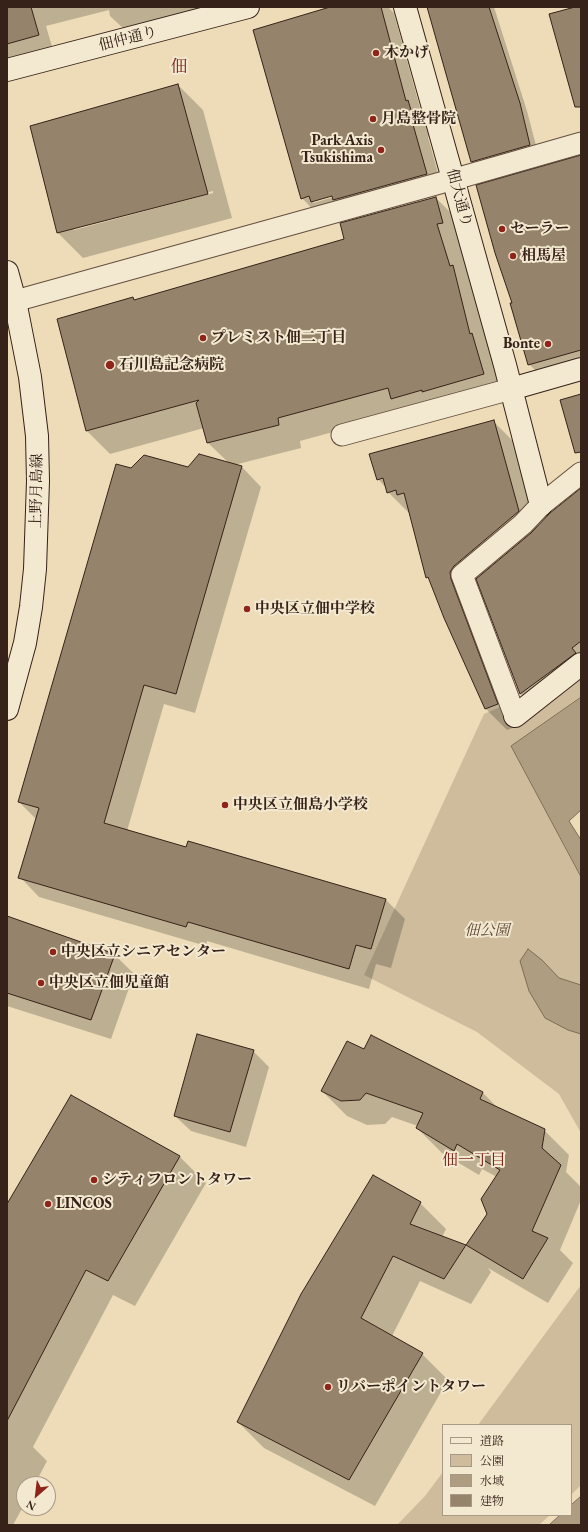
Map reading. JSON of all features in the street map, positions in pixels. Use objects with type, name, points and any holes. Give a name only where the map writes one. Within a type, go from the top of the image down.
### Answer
[{"type":"street","name":"佃仲通り","points":[[7,70],[248,7]]},
{"type":"street","name":"佃大通り","points":[[404,7],[454,180],[541,505]]},
{"type":"street","points":[[15,301],[454,180],[581,143]]},
{"type":"street","name":"上野月島線","points":[[7,272],[15,301],[30,377],[37,436],[38,481],[35,569],[31,607],[25,644],[7,709]]},
{"type":"street","points":[[342,435],[581,369]]},
{"type":"street","points":[[581,473],[541,505],[523,524],[462,575],[515,716],[581,664]]},
{"type":"green space","name":"佃公園","points":[[581,669],[581,696],[511,746],[581,878],[581,1133],[559,1094],[477,1032],[364,975],[484,714]]},
{"type":"green space","points":[[581,1285],[581,1485],[572,1494],[572,1424],[479,1424]]},
{"type":"green space","points":[[442,1473],[442,1516],[549,1516],[539,1525],[397,1525],[425,1496]]},
{"type":"water","points":[[581,697],[581,810],[569,821],[581,840],[581,877],[511,746]]},
{"type":"water","points":[[528,949],[542,960],[559,978],[581,985],[581,1034],[568,1030],[545,1018],[529,991],[520,961]]},
{"type":"water","points":[[581,1496],[581,1525],[549,1525],[559,1516],[572,1516],[572,1504]]},
{"type":"building","points":[[7,7],[31,7],[39,35],[7,44]]},
{"type":"building","points":[[330,7],[381,7],[406,101],[408,100],[414,120],[412,121],[427,174],[333,200],[332,196],[311,202],[309,196],[301,199],[253,30]]},
{"type":"building","points":[[427,7],[489,7],[520,103],[530,145],[471,162]]},
{"type":"building","points":[[575,7],[581,7],[581,107],[575,107],[549,14]]},
{"type":"building","points":[[178,84],[208,194],[57,233],[30,126]]},
{"type":"building","points":[[581,155],[581,350],[528,365],[510,303],[512,303],[495,253],[476,185]]},
{"type":"building","points":[[436,197],[443,223],[437,224],[450,266],[453,265],[470,334],[472,333],[484,374],[422,392],[422,390],[391,399],[388,388],[278,418],[279,425],[207,443],[196,403],[199,400],[86,431],[57,319],[133,297],[134,300],[344,239],[340,223]]},
{"type":"building","points":[[581,394],[581,452],[575,453],[560,400]]},
{"type":"building","points":[[494,420],[519,511],[454,566],[450,572],[451,579],[498,704],[485,709],[444,618],[428,577],[426,578],[404,493],[397,495],[396,490],[387,493],[383,478],[377,480],[369,454]]},
{"type":"building","points":[[199,454],[242,466],[176,694],[144,685],[104,823],[186,847],[188,841],[386,899],[371,949],[356,945],[349,969],[188,922],[186,927],[18,878],[39,808],[18,802],[116,464],[131,468],[144,455],[188,467]]},
{"type":"building","points":[[581,488],[581,641],[572,648],[576,653],[520,694],[476,579],[531,533],[550,513]]},
{"type":"building","points":[[7,916],[115,954],[91,1020],[7,993]]},
{"type":"building","points":[[197,1034],[254,1050],[230,1132],[174,1116]]},
{"type":"building","points":[[371,1035],[483,1092],[480,1099],[545,1129],[542,1148],[561,1165],[532,1231],[548,1238],[523,1279],[466,1245],[487,1214],[481,1199],[500,1170],[457,1144],[454,1151],[416,1128],[423,1113],[366,1093],[360,1100],[341,1101],[321,1091],[347,1041],[364,1049]]},
{"type":"building","name":"シティフロントタワー","points":[[71,1095],[180,1156],[108,1281],[86,1270],[7,1421],[7,1204]]},
{"type":"building","name":"リバーポイントタワー","points":[[373,1175],[421,1202],[410,1224],[466,1245],[444,1279],[393,1256],[361,1318],[423,1353],[349,1480],[237,1422],[301,1294]]},
{"type":"place","name":"木かげ","points":[[376,53]]},
{"type":"place","name":"月島整骨院","points":[[373,119]]},
{"type":"place","name":"Park Axis Tsukishima","points":[[381,150]]},
{"type":"place","name":"セーラー","points":[[502,229]]},
{"type":"place","name":"相馬屋","points":[[513,256]]},
{"type":"place","name":"プレミスト佃二丁目","points":[[203,338]]},
{"type":"place","name":"Bonte","points":[[548,344]]},
{"type":"place","name":"石川島記念病院","points":[[110,365]]},
{"type":"place","name":"中央区立佃中学校","points":[[247,609]]},
{"type":"place","name":"中央区立佃島小学校","points":[[225,805]]},
{"type":"place","name":"中央区立シニアセンター","points":[[53,952]]},
{"type":"place","name":"中央区立佃児童館","points":[[41,983]]},
{"type":"place","name":"シティフロントタワー","points":[[94,1180]]},
{"type":"place","name":"LINCOS","points":[[48,1204]]},
{"type":"place","name":"リバーポイントタワー","points":[[328,1387]]},
{"type":"district","name":"佃","points":[[179,67]]},
{"type":"district","name":"佃一丁目","points":[[474,1161]]}]
